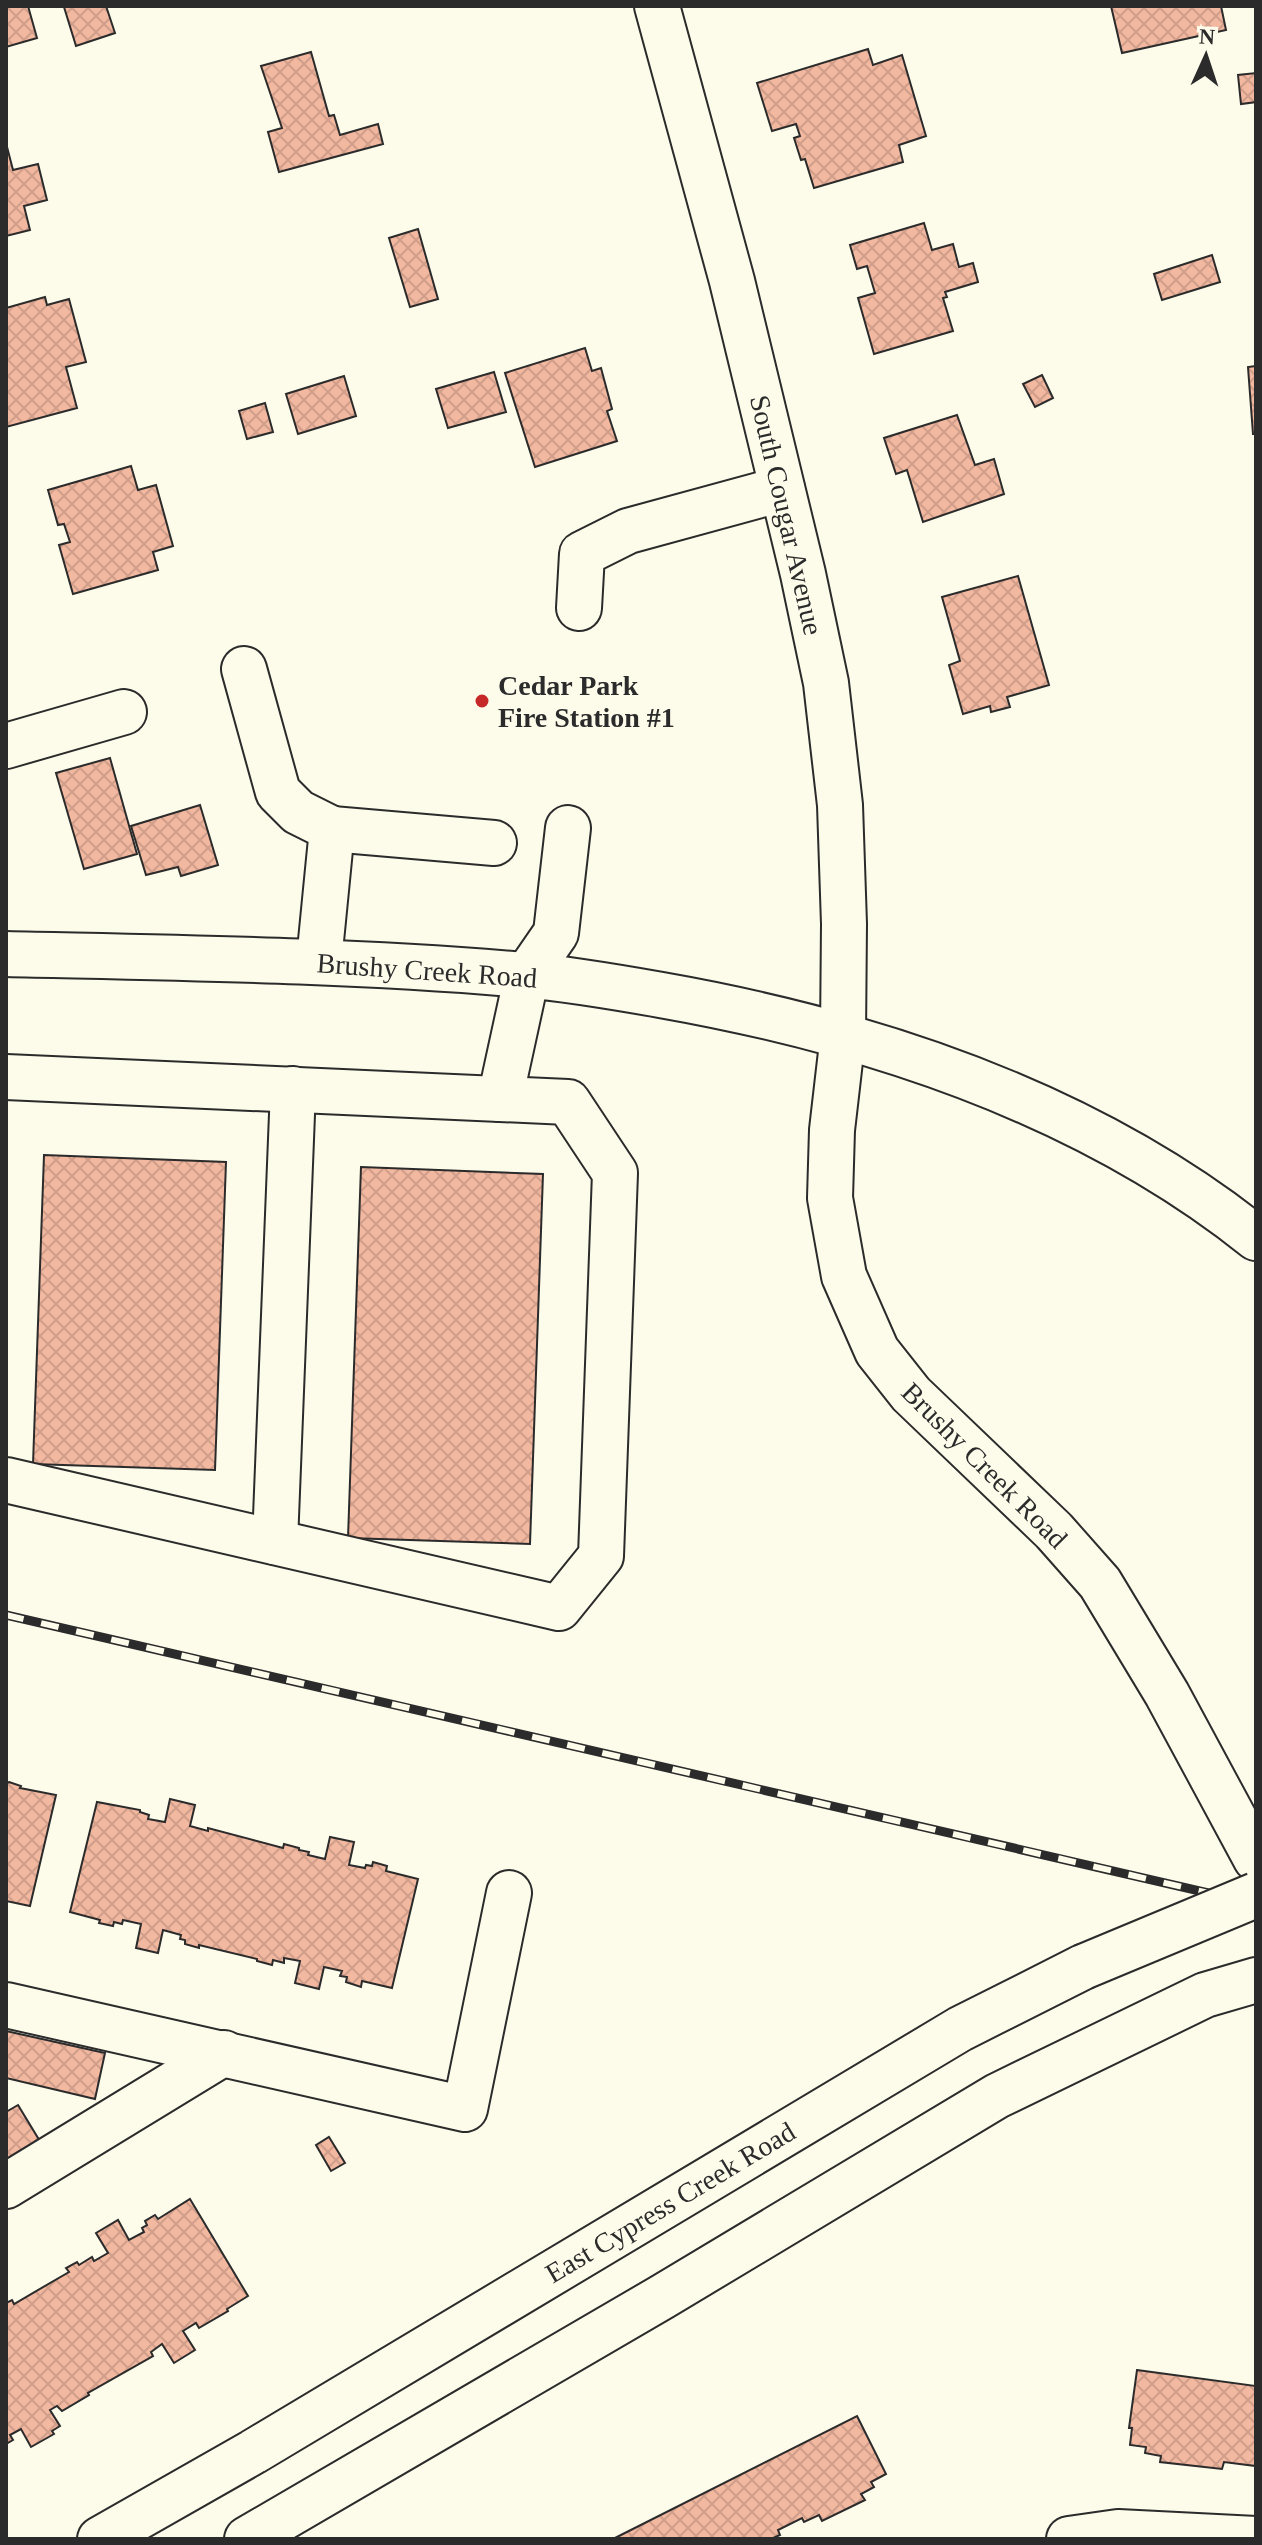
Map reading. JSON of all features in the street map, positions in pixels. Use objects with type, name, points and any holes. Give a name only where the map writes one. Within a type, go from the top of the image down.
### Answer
[{"type":"street","name":"South Cougar Avenue","points":[[657,6],[732,281],[803,574],[826,683],[840,805],[844,924],[843,1035]]},
{"type":"street","points":[[579,608],[582,554],[628,531],[782,489]]},
{"type":"street","points":[[244,669],[278,792],[298,812],[332,829],[494,843]]},
{"type":"street","points":[[6,746],[124,712]]},
{"type":"street","points":[[500,1099],[527,975],[556,933],[568,828]]},
{"type":"street","points":[[319,961],[332,829]]},
{"type":"street","name":"Brushy Creek Road","points":[[6,954],[319,961],[527,975],[739,1009],[843,1035],[951,1070],[1048,1110],[1151,1167],[1256,1238]]},
{"type":"street","name":"Brushy Creek Road","points":[[843,1035],[832,1130],[830,1198],[844,1276],[877,1351],[911,1394],[1054,1531],[1100,1583],[1167,1694],[1250,1849]]},
{"type":"street","points":[[6,1077],[568,1102],[615,1173],[601,1556],[559,1608],[6,1480]]},
{"type":"street","points":[[275,1542],[293,1089]]},
{"type":"street","points":[[6,2005],[465,2109],[509,1893]]},
{"type":"street","name":"East Cypress Creek Road","points":[[100,2539],[267,2444],[960,2029],[1083,1967],[1256,1895]]},
{"type":"street","points":[[247,2539],[662,2297],[997,2096],[1205,1995],[1256,1980]]},
{"type":"street","points":[[6,2186],[224,2053]]},
{"type":"street","points":[[1069,2539],[1118,2532],[1256,2539]]},
{"type":"building","points":[[6,6],[28,6],[37,38],[6,47]]},
{"type":"building","points":[[106,6],[115,33],[76,46],[64,7]]},
{"type":"building","points":[[1111,6],[1221,6],[1226,30],[1122,53]]},
{"type":"building","points":[[868,49],[873,65],[902,55],[926,136],[899,145],[903,162],[814,188],[805,159],[801,160],[794,138],[800,136],[796,124],[772,131],[757,83]]},
{"type":"building","points":[[311,52],[329,116],[334,115],[340,135],[378,124],[383,144],[279,172],[268,132],[282,128],[261,66]]},
{"type":"building","points":[[1256,73],[1256,102],[1241,104],[1238,75]]},
{"type":"building","points":[[6,143],[13,170],[38,164],[47,200],[24,206],[30,230],[6,236]]},
{"type":"building","points":[[924,223],[932,250],[953,244],[959,267],[973,263],[978,282],[945,292],[947,297],[943,298],[953,331],[874,354],[858,298],[875,293],[867,266],[857,269],[850,245]]},
{"type":"building","points":[[418,229],[438,299],[410,307],[389,238]]},
{"type":"building","points":[[1212,255],[1220,282],[1162,300],[1154,274]]},
{"type":"building","points":[[45,297],[47,305],[69,299],[86,362],[66,367],[77,408],[6,427],[6,308]]},
{"type":"building","points":[[585,348],[592,371],[601,368],[612,409],[607,411],[617,441],[535,467],[505,373]]},
{"type":"building","points":[[1256,366],[1256,434],[1253,434],[1248,367]]},
{"type":"building","points":[[494,372],[506,412],[448,428],[436,389]]},
{"type":"building","points":[[1042,375],[1053,398],[1035,407],[1023,384]]},
{"type":"building","points":[[344,376],[356,416],[298,434],[286,394]]},
{"type":"building","points":[[265,403],[273,432],[247,439],[239,411]]},
{"type":"building","points":[[957,415],[975,465],[994,459],[1004,494],[923,522],[907,470],[896,474],[884,438]]},
{"type":"building","points":[[131,466],[138,490],[156,485],[173,546],[153,552],[158,570],[73,594],[59,545],[70,542],[64,524],[58,525],[48,490]]},
{"type":"building","points":[[1018,576],[1049,685],[1007,697],[1010,707],[991,712],[990,706],[963,714],[949,665],[960,661],[942,597]]},
{"type":"building","points":[[110,758],[137,854],[84,869],[56,773]]},
{"type":"building","points":[[200,805],[218,865],[181,876],[178,867],[146,875],[131,826]]},
{"type":"building","points":[[44,1155],[226,1162],[215,1470],[33,1464]]},
{"type":"building","points":[[361,1167],[543,1174],[530,1544],[348,1538]]},
{"type":"building","points":[[9,1782],[20,1788],[56,1795],[30,1906],[6,1901],[6,1784]]},
{"type":"building","points":[[170,1799],[195,1805],[190,1826],[283,1848],[284,1844],[325,1859],[330,1837],[354,1842],[349,1865],[365,1868],[366,1865],[372,1866],[373,1862],[387,1866],[386,1871],[418,1879],[392,1988],[362,1981],[361,1987],[346,1982],[347,1977],[340,1976],[342,1971],[324,1967],[319,1989],[295,1983],[300,1961],[284,1958],[284,1963],[273,1960],[272,1965],[185,1944],[185,1940],[180,1939],[181,1935],[163,1930],[158,1953],[136,1948],[141,1924],[123,1920],[122,1924],[114,1922],[113,1926],[70,1912],[97,1802],[140,1810],[149,1815],[148,1819],[165,1822]]},
{"type":"building","points":[[6,2031],[105,2053],[95,2099],[6,2078]]},
{"type":"building","points":[[18,2105],[41,2143],[6,2164],[6,2112]]},
{"type":"building","points":[[329,2137],[345,2163],[331,2171],[316,2145]]},
{"type":"building","points":[[190,2199],[248,2296],[199,2328],[196,2323],[183,2331],[195,2350],[174,2363],[162,2344],[151,2352],[153,2356],[62,2411],[57,2406],[50,2410],[60,2426],[52,2431],[54,2434],[31,2447],[21,2429],[10,2435],[13,2440],[6,2444],[6,2303],[12,2300],[14,2304],[69,2272],[66,2268],[77,2262],[79,2265],[92,2257],[94,2261],[108,2253],[96,2233],[118,2220],[129,2240],[144,2232],[145,2221],[155,2215],[158,2219]]},
{"type":"building","points":[[1137,2370],[1256,2386],[1256,2466],[1224,2462],[1222,2469],[1160,2462],[1161,2456],[1145,2453],[1146,2447],[1130,2445],[1132,2428],[1129,2428]]},
{"type":"building","points":[[857,2416],[886,2474],[871,2482],[874,2487],[861,2494],[865,2500],[822,2521],[819,2515],[804,2522],[802,2518],[778,2530],[780,2535],[771,2539],[613,2539]]},
{"type":"railway","points":[[6,1615],[1256,1904]]},
{"type":"place","name":"Cedar Park Fire Station #1","points":[[482,701]]}]
